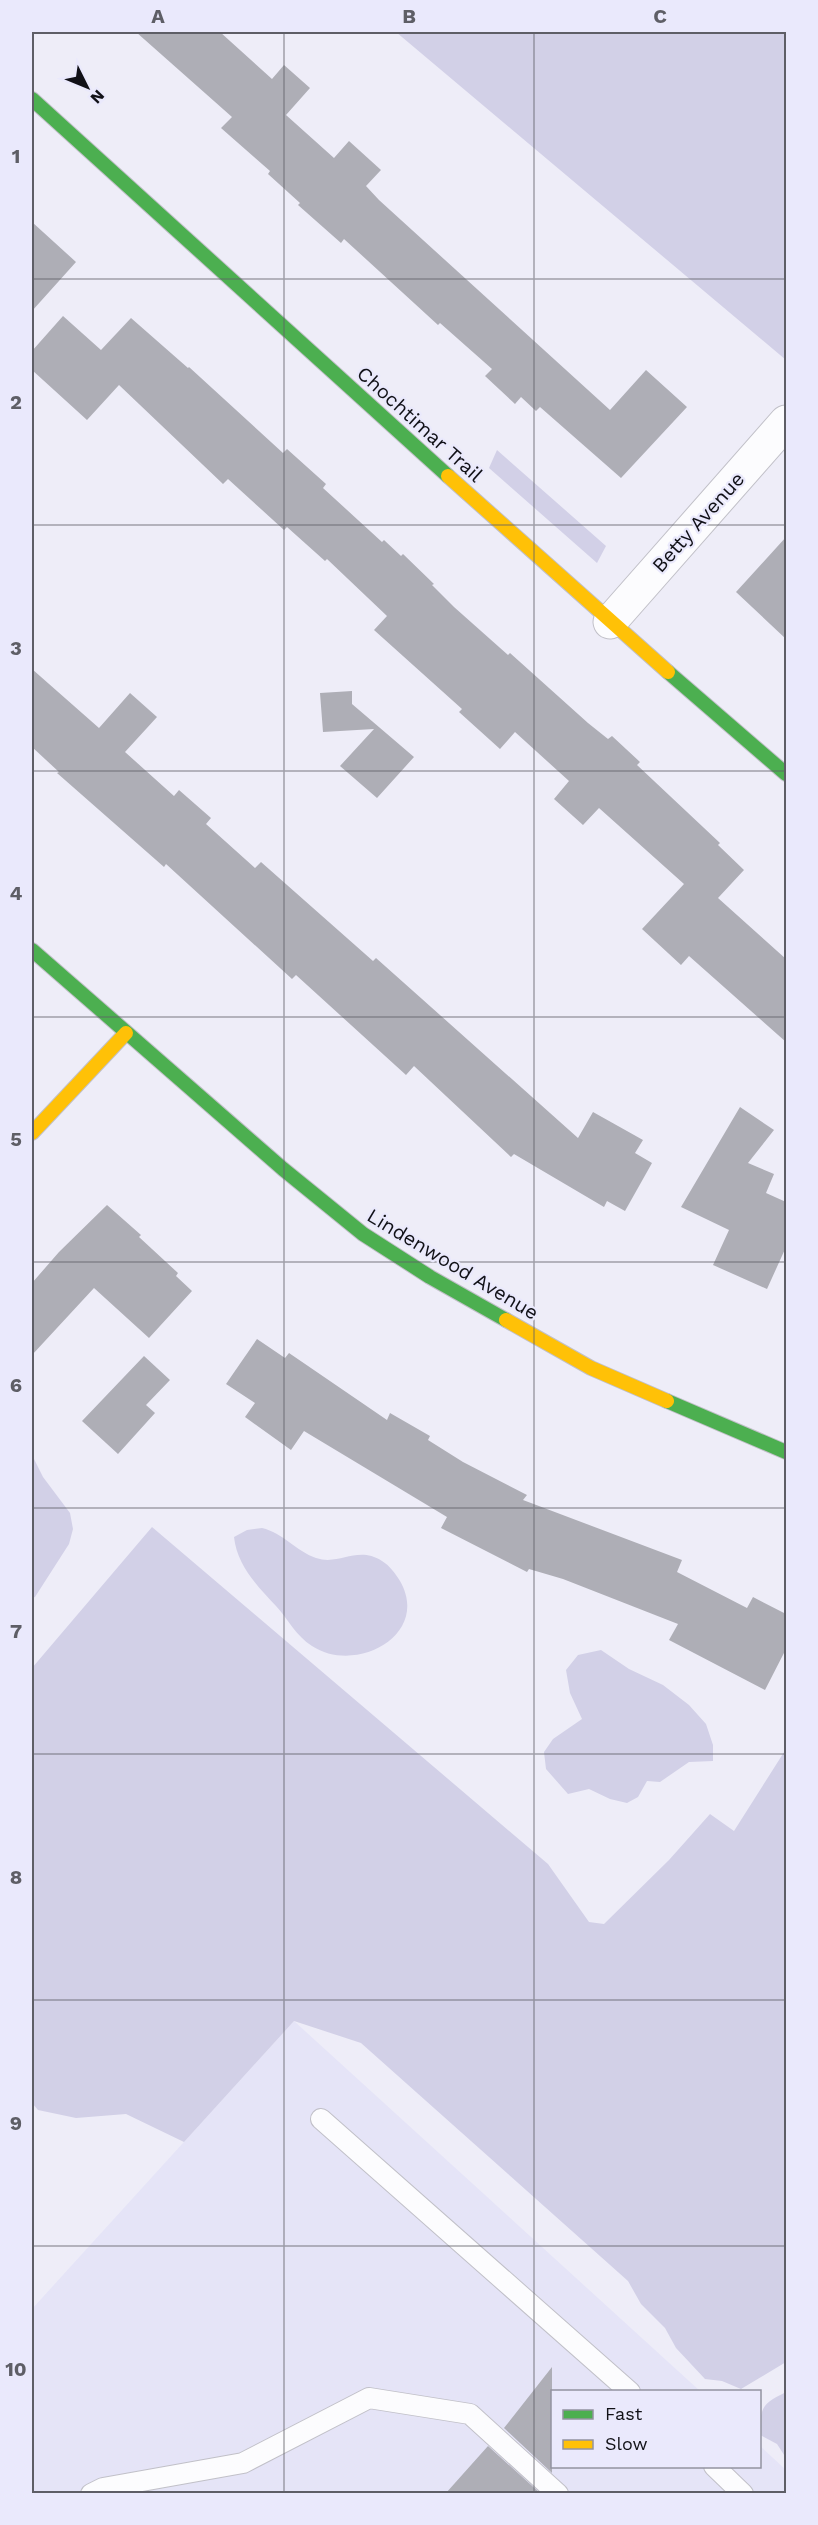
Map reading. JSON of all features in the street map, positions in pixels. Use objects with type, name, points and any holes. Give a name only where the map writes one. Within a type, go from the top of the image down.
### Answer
[{"type":"street","name":"Chochtimar Trail","points":[[32,99],[610,622],[786,774]]},
{"type":"street","name":"Betty Avenue","points":[[610,622],[786,422]]},
{"type":"street","name":"Lindenwood Avenue","points":[[32,950],[283,1169],[363,1234],[407,1263],[591,1368],[786,1452]]},
{"type":"street","points":[[32,1133],[126,1033]]},
{"type":"lane","points":[[321,2119],[629,2390]]},
{"type":"lane","points":[[91,2493],[103,2488],[243,2463],[369,2398],[470,2414],[558,2493]]},
{"type":"lane","points":[[716,2468],[743,2493]]},
{"type":"shaded area","points":[[396,32],[786,32],[786,360]]},
{"type":"shaded area","points":[[497,450],[606,546],[597,563],[489,468]]},
{"type":"shaded area","points":[[32,1455],[43,1477],[70,1513],[73,1529],[69,1544],[35,1597],[32,1598]]},
{"type":"shaded area","points":[[152,1527],[548,1864],[589,1922],[604,1924],[669,1860],[710,1814],[734,1831],[786,1749],[786,2362],[741,2389],[722,2381],[705,2379],[676,2348],[665,2328],[641,2304],[628,2281],[361,2043],[294,2021],[184,2142],[126,2114],[76,2118],[38,2110],[32,2103],[32,1668]]},
{"type":"shaded area","points":[[262,1528],[270,1530],[316,1558],[333,1560],[365,1555],[385,1563],[400,1581],[407,1600],[406,1618],[397,1633],[384,1645],[349,1656],[330,1654],[306,1642],[255,1583],[239,1557],[234,1537],[247,1530]]},
{"type":"shaded area","points":[[601,1650],[629,1669],[663,1685],[689,1705],[706,1724],[713,1745],[713,1761],[689,1762],[660,1782],[647,1781],[638,1797],[627,1803],[610,1799],[589,1789],[568,1794],[546,1769],[544,1752],[553,1739],[582,1719],[570,1693],[566,1670],[578,1655]]},
{"type":"shaded area","points":[[294,2021],[699,2390],[551,2390],[551,2468],[761,2468],[761,2447],[786,2470],[786,2493],[32,2493],[32,2309]]},
{"type":"shaded area","points":[[786,2392],[786,2458],[777,2444],[761,2436],[762,2412],[767,2403]]},
{"type":"building","points":[[136,32],[220,32],[272,79],[284,65],[310,88],[286,115],[334,158],[349,141],[381,170],[366,186],[379,200],[610,410],[646,370],[687,407],[621,478],[540,407],[536,411],[521,397],[515,404],[485,376],[492,369],[440,323],[438,325],[344,239],[341,243],[298,205],[300,203],[268,174],[270,171],[221,128],[232,117]]},
{"type":"building","points":[[32,222],[76,262],[32,311]]},
{"type":"building","points":[[63,316],[101,350],[131,318],[189,367],[283,453],[287,449],[326,484],[323,488],[382,542],[384,540],[401,556],[403,554],[454,607],[508,655],[510,653],[588,723],[608,739],[612,736],[640,762],[637,765],[720,843],[718,845],[744,870],[718,898],[786,959],[786,1042],[689,956],[681,965],[642,929],[684,884],[599,808],[583,825],[554,799],[569,781],[515,732],[500,749],[459,712],[462,709],[374,630],[387,616],[327,559],[325,561],[287,527],[284,530],[228,479],[223,484],[119,385],[87,420],[32,370],[32,351]]},
{"type":"building","points":[[786,537],[786,639],[736,592]]},
{"type":"building","points":[[32,669],[99,728],[130,693],[157,717],[125,752],[174,796],[179,790],[211,818],[206,824],[255,868],[261,862],[373,961],[376,958],[578,1138],[593,1112],[643,1140],[635,1153],[652,1163],[625,1211],[607,1201],[604,1207],[514,1154],[511,1157],[414,1066],[406,1075],[296,975],[292,979],[166,864],[164,867],[57,773],[59,772],[32,747]]},
{"type":"building","points":[[352,691],[352,704],[414,757],[377,798],[340,766],[374,729],[323,732],[320,693]]},
{"type":"building","points":[[740,1107],[774,1130],[748,1163],[774,1174],[766,1193],[786,1202],[786,1247],[767,1289],[713,1265],[729,1230],[681,1207]]},
{"type":"building","points":[[107,1205],[141,1235],[139,1237],[178,1273],[176,1276],[192,1291],[149,1338],[94,1288],[32,1355],[32,1283],[59,1252]]},
{"type":"building","points":[[257,1339],[285,1358],[289,1353],[387,1420],[390,1413],[430,1436],[428,1440],[463,1462],[527,1495],[523,1500],[682,1560],[677,1572],[747,1608],[753,1597],[786,1614],[786,1649],[765,1690],[669,1640],[678,1624],[563,1579],[529,1569],[527,1572],[441,1528],[447,1517],[304,1431],[291,1450],[245,1417],[255,1403],[226,1384]]},
{"type":"building","points":[[144,1356],[170,1380],[146,1405],[155,1413],[118,1454],[82,1421]]},
{"type":"building","points":[[552,2367],[552,2473],[504,2428]]},
{"type":"building","points":[[488,2446],[540,2493],[446,2493]]},
{"type":"traffic: fast","points":[[32,99],[448,476]]},
{"type":"traffic: fast","points":[[668,672],[786,774]]},
{"type":"traffic: fast","points":[[32,950],[283,1169],[363,1234],[430,1277],[506,1320]]},
{"type":"traffic: fast","points":[[667,1401],[786,1452]]},
{"type":"traffic: slow","points":[[448,476],[668,672]]},
{"type":"traffic: slow","points":[[32,1133],[126,1033]]},
{"type":"traffic: slow","points":[[506,1320],[591,1368],[667,1401]]}]
